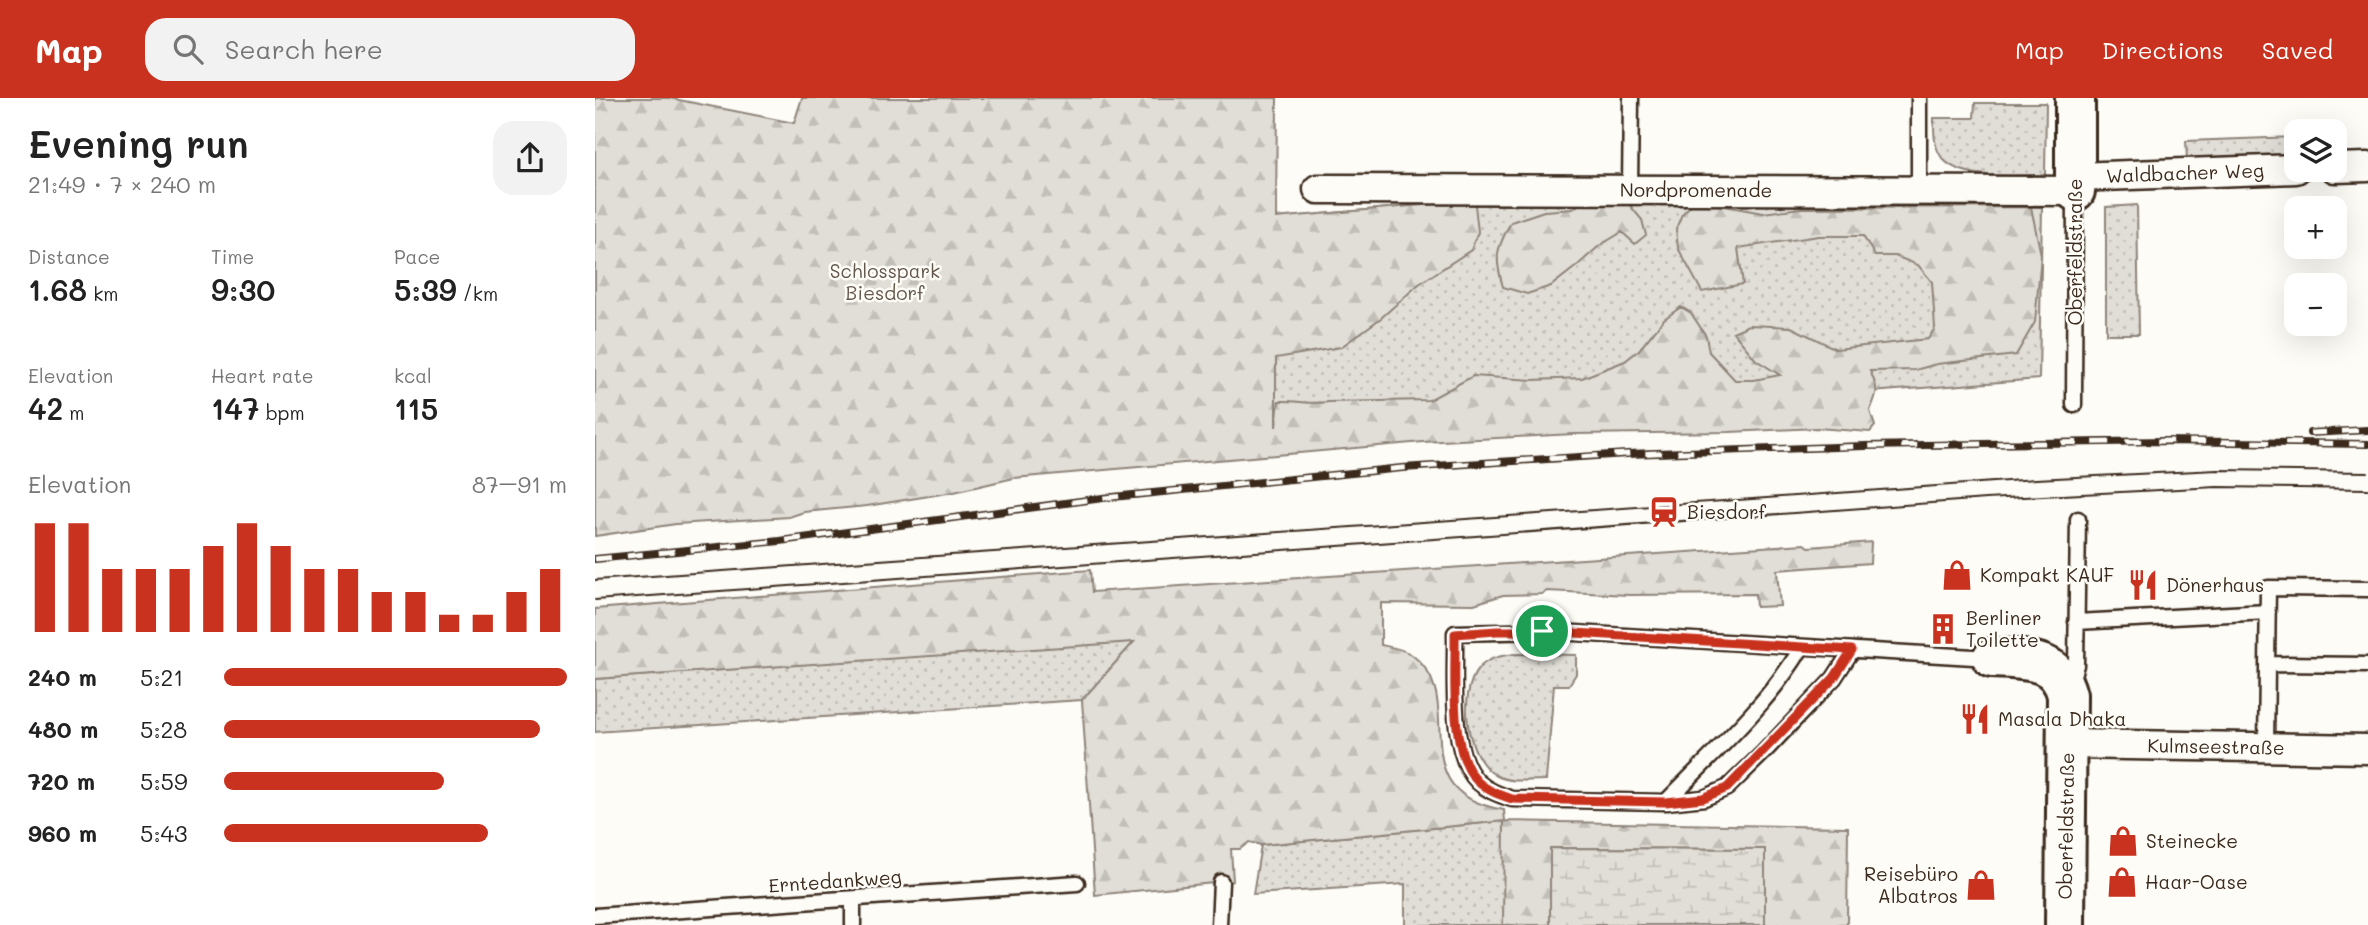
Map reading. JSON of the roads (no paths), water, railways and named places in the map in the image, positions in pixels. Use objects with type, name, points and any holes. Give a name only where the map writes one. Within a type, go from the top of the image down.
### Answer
[{"type":"street","name":"Oberfeldstraße","points":[[2075,98],[2075,184]]},
{"type":"street","points":[[2347,168],[2368,167]]},
{"type":"street","name":"Waldbacher Weg","points":[[2075,184],[2284,170]]},
{"type":"street","name":"Nordpromenade","points":[[1318,189],[1919,189],[2075,184]]},
{"type":"street","points":[[1992,658],[2031,660],[2047,665],[2064,682],[2067,695]]},
{"type":"street","name":"Oberfeldstraße","points":[[2064,925],[2067,695]]},
{"type":"street","name":"Kulmseestraße","points":[[2066,744],[2368,749]]},
{"type":"lane","points":[[1630,188],[1631,98]]},
{"type":"lane","points":[[1919,98],[1919,189]]},
{"type":"lane","name":"Oberfeldstraße","points":[[2074,405],[2075,184]]},
{"type":"lane","name":"Oberfeldstraße","points":[[2067,695],[2076,665],[2078,519]]},
{"type":"lane","points":[[2266,747],[2268,588],[2368,589]]},
{"type":"lane","points":[[2076,622],[2267,612]]},
{"type":"lane","points":[[1852,650],[1834,678],[1727,788],[1703,798],[1666,802],[1512,799],[1491,792],[1477,781],[1466,764],[1458,740],[1455,634],[1542,631],[1992,658]]},
{"type":"lane","points":[[1666,802],[1745,720],[1788,670],[1802,647]]},
{"type":"lane","points":[[2267,664],[2368,665]]},
{"type":"lane","points":[[1219,925],[1221,882]]},
{"type":"lane","name":"Erntedankweg","points":[[595,916],[1077,883]]},
{"type":"lane","points":[[852,899],[853,925]]},
{"type":"tram line","points":[[595,580],[2036,479],[2217,470],[2368,472]]},
{"type":"tram line","points":[[595,600],[1986,499],[2217,487],[2368,489]]},
{"type":"railway","points":[[2310,433],[2368,430]]},
{"type":"railway","points":[[595,559],[780,541],[1103,498],[1402,468],[1627,454],[1865,446],[2166,441],[2368,444]]},
{"type":"place","name":"Biesdorf","points":[[1664,512]]},
{"type":"place","name":"Kompakt KAUF","points":[[1957,575]]},
{"type":"place","name":"Dönerhaus","points":[[2143,585]]},
{"type":"place","name":"Berliner Toilette","points":[[1943,629]]},
{"type":"place","name":"Masala Dhaka","points":[[1975,719]]},
{"type":"place","name":"Steinecke","points":[[2123,841]]},
{"type":"place","name":"Haar-Oase","points":[[2122,882]]},
{"type":"place","name":"Reisebüro Albatros","points":[[1981,885]]},
{"type":"park label","name":"Schlosspark Biesdorf","points":[[885,282]]}]
